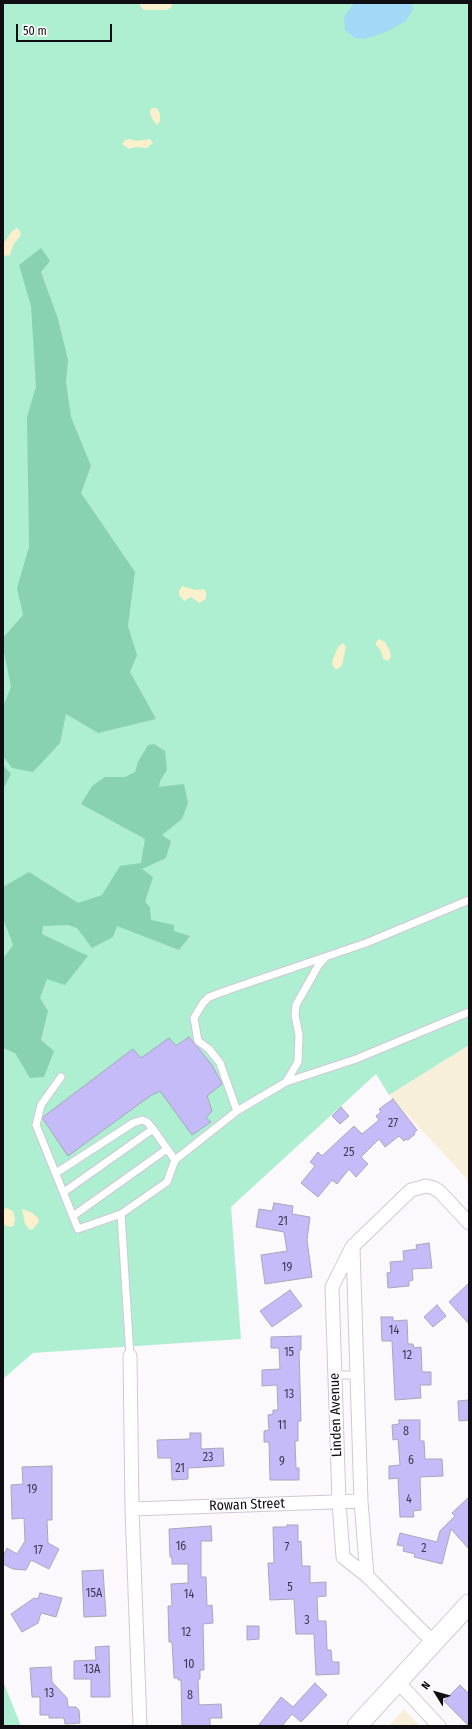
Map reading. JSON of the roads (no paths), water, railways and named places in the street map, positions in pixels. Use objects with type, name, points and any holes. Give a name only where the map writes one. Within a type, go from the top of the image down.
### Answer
[{"type":"main road","points":[[357,1726],[469,1604]]},
{"type":"street","name":"Linden Avenue","points":[[434,1642],[368,1576],[343,1558],[339,1502],[332,1287],[352,1247],[411,1190],[426,1186],[440,1192],[469,1223]]},
{"type":"street","name":"Linden Avenue","points":[[352,1247],[358,1375],[361,1501],[368,1576]]},
{"type":"street","points":[[130,1356],[132,1509],[140,1726]]},
{"type":"street","name":"Rowan Street","points":[[132,1509],[361,1501]]},
{"type":"street","points":[[397,1681],[439,1726]]},
{"type":"lane","points":[[237,1111],[220,1063],[208,1049],[198,1041],[194,1018],[199,1009],[210,997],[366,943],[469,900]]},
{"type":"lane","points":[[286,1082],[298,1062],[299,1035],[295,1015],[296,1005],[318,966],[325,957]]},
{"type":"lane","points":[[61,1077],[41,1105],[36,1126],[78,1229],[121,1214],[167,1182],[175,1160],[237,1111],[286,1082],[356,1059],[469,1012]]},
{"type":"lane","points":[[56,1174],[134,1122],[142,1120],[147,1122],[153,1129],[175,1160]]},
{"type":"lane","points":[[64,1192],[153,1129]]},
{"type":"lane","points":[[73,1216],[167,1149]]},
{"type":"lane","points":[[121,1214],[130,1356]]},
{"type":"lane","points":[[335,1376],[358,1375]]},
{"type":"water","points":[[354,3],[412,3],[413,9],[406,21],[386,32],[365,39],[355,38],[345,30],[344,17]]}]
